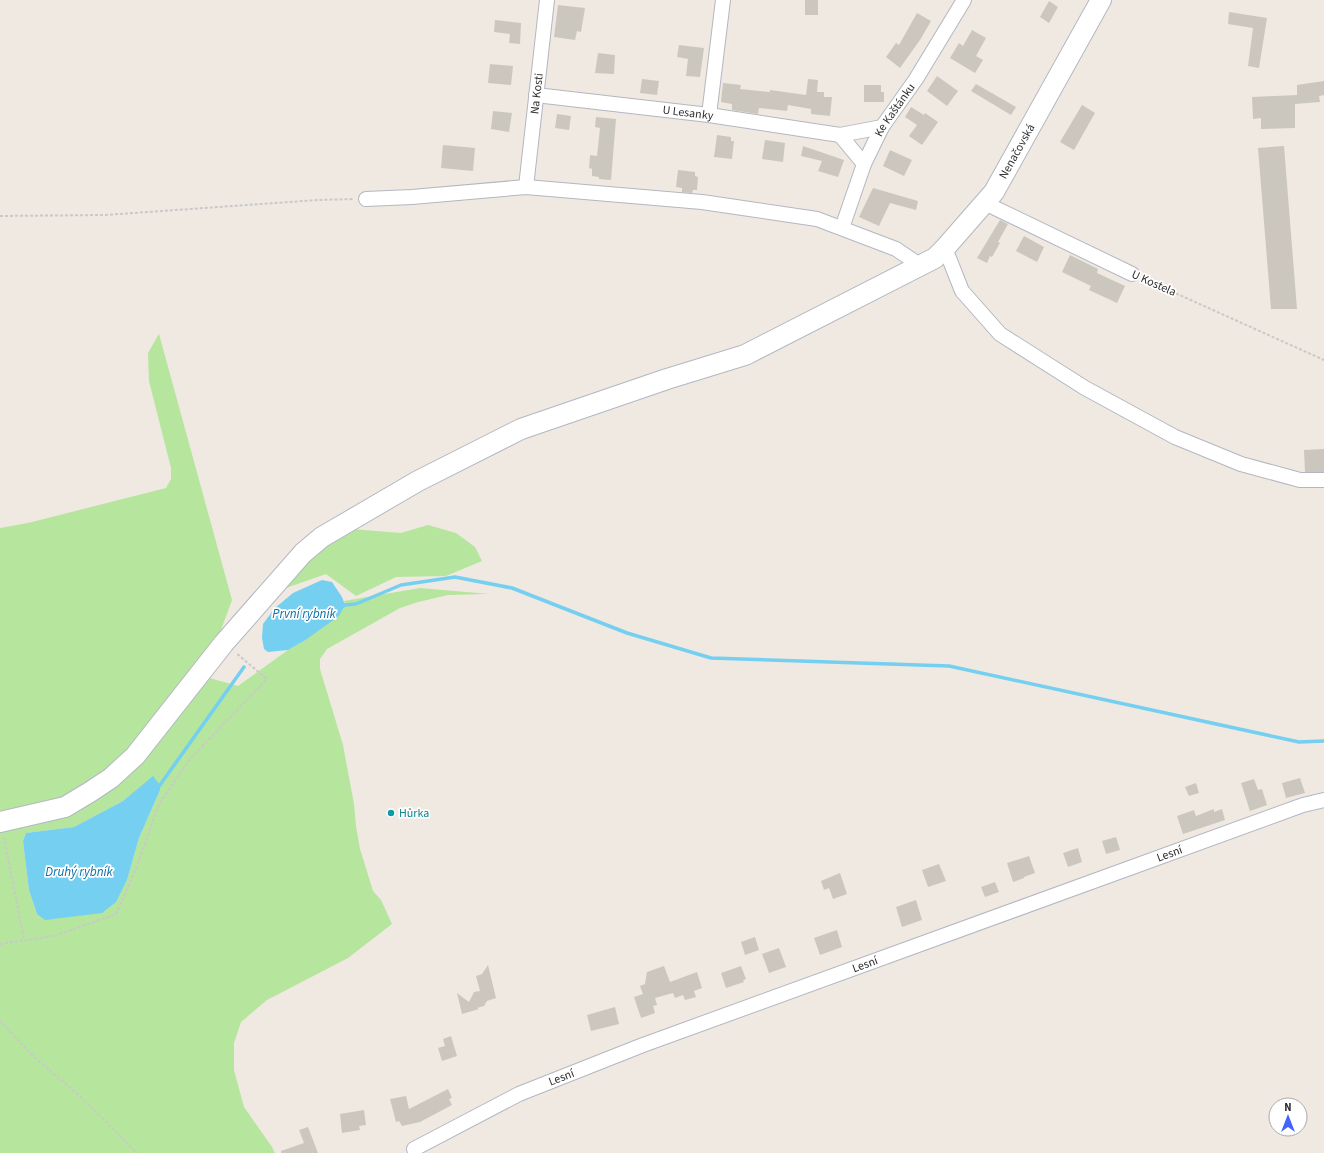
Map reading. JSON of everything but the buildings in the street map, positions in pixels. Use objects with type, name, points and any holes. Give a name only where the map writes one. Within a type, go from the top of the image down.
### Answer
[{"type":"street","name":"Na Kosti","points":[[526,187],[547,0]]},
{"type":"street","points":[[710,115],[723,0]]},
{"type":"street","name":"Ke Kaštánku","points":[[842,228],[864,164],[882,127],[916,78],[964,0]]},
{"type":"street","name":"Nenačovská","points":[[0,822],[65,807],[111,778],[135,756],[224,643],[303,553],[322,537],[418,481],[521,429],[667,379],[744,355],[935,258],[988,200],[998,185],[1101,0]]},
{"type":"street","name":"U Lesanky","points":[[536,95],[710,115],[840,135],[882,127]]},
{"type":"street","points":[[840,135],[864,164]]},
{"type":"street","points":[[366,199],[412,198],[526,187],[702,202],[817,219],[896,249],[921,266]]},
{"type":"street","name":"U Kostela","points":[[988,200],[993,208],[1132,274]]},
{"type":"street","points":[[945,248],[962,291],[1000,334],[1079,384],[1175,437],[1240,464],[1300,480],[1324,480]]},
{"type":"street","name":"Lesní","points":[[414,1149],[519,1094],[643,1045],[1303,805],[1324,800]]},
{"type":"path","points":[[0,216],[105,215],[303,201],[366,199]]},
{"type":"path","name":"U Kostela","points":[[1132,274],[1324,360]]},
{"type":"path","points":[[0,944],[54,936],[116,914],[137,866],[159,804],[190,759],[267,679],[224,643]]},
{"type":"path","points":[[0,822],[24,940]]},
{"type":"path","points":[[0,1021],[32,1055],[82,1098],[137,1153]]},
{"type":"green space","points":[[160,332],[159,334],[232,600],[218,638],[129,751],[106,772],[62,800],[0,815],[0,528],[28,523],[166,488],[171,479],[171,468],[149,381],[148,353]]},
{"type":"green space","points":[[428,525],[456,533],[475,547],[482,561],[446,576],[396,577],[356,596],[326,574],[286,588],[302,565],[329,542],[351,529],[401,533]]},
{"type":"green space","points":[[420,588],[489,594],[448,595],[400,608],[327,649],[320,659],[320,669],[343,745],[354,804],[360,849],[373,891],[381,900],[392,924],[348,958],[267,1000],[241,1022],[234,1043],[234,1070],[244,1107],[275,1153],[0,1153],[0,830],[67,813],[206,677],[238,686],[288,650],[304,641],[345,605],[344,601]],"holes":[[[153,777],[160,785],[160,790],[139,838],[127,880],[37,914],[29,890],[23,841],[26,833],[74,827],[123,801]]]},
{"type":"water","name":"První rybník","points":[[322,580],[332,582],[342,597],[345,605],[339,616],[304,641],[288,650],[268,652],[264,649],[262,638],[263,624],[275,608],[293,593]]},
{"type":"water","name":"Druhý rybník","points":[[153,776],[160,785],[160,790],[139,838],[127,880],[116,902],[102,913],[45,920],[37,914],[29,890],[23,841],[26,833],[74,827],[123,801]]},
{"type":"waterway","points":[[342,607],[345,605],[356,604],[401,585],[455,577],[512,588],[627,633],[711,658],[949,666],[1299,742],[1324,741]]},
{"type":"waterway","points":[[157,788],[244,667]]},
{"type":"place","name":"Hůrka","points":[[391,813]]}]
